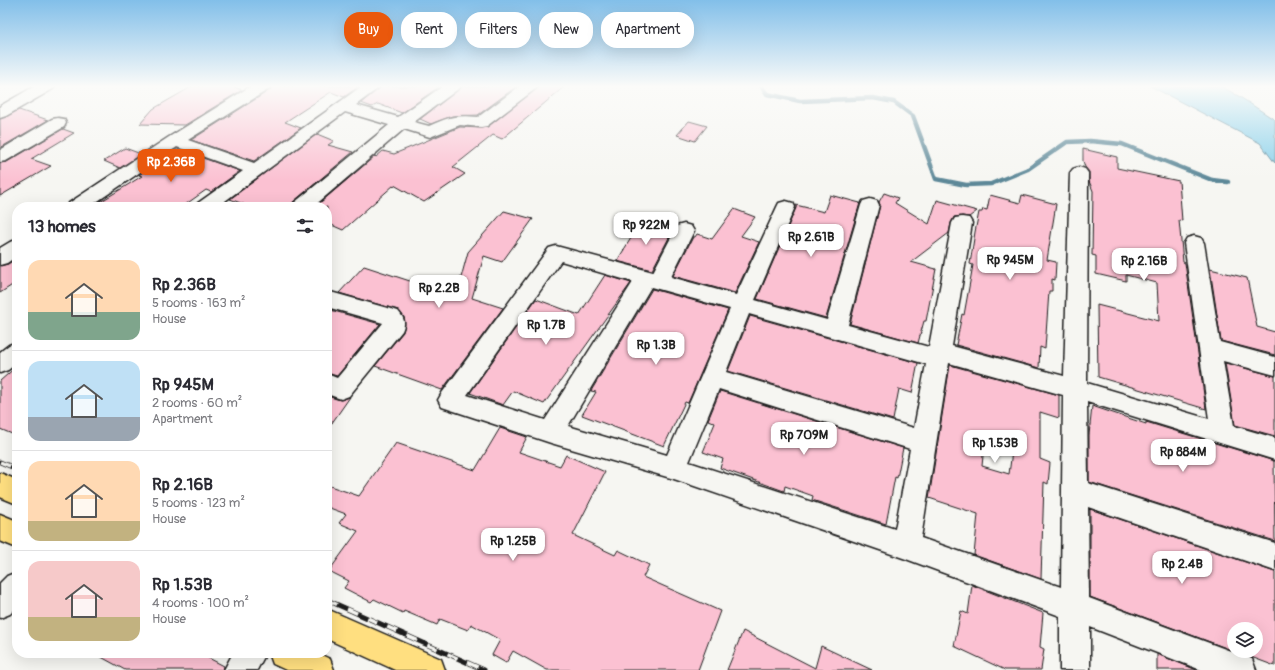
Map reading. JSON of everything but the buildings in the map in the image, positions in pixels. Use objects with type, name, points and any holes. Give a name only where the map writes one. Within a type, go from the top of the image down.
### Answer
[{"type":"highway","points":[[0,485],[12,490]]},
{"type":"highway","points":[[0,527],[12,533]]},
{"type":"highway","points":[[332,626],[430,670]]},
{"type":"highway","points":[[294,658],[319,670]]},
{"type":"street","points":[[84,202],[210,117]]},
{"type":"street","points":[[212,202],[327,117]]},
{"type":"street","points":[[381,117],[430,132],[459,120],[481,122],[488,117]]},
{"type":"street","points":[[307,202],[409,117]]},
{"type":"street","points":[[0,157],[58,123]]},
{"type":"street","points":[[175,141],[255,169]]},
{"type":"street","points":[[1075,670],[1075,389],[1079,173]]},
{"type":"street","points":[[835,330],[870,205]]},
{"type":"street","points":[[674,468],[742,305],[786,208]]},
{"type":"street","points":[[906,546],[962,223]]},
{"type":"street","points":[[551,432],[684,231]]},
{"type":"street","points":[[1194,243],[1223,434]]},
{"type":"street","points":[[0,258],[12,250]]},
{"type":"street","points":[[1241,670],[1076,607],[906,546],[674,468],[551,432],[450,400],[556,253],[835,330],[1075,389],[1275,449]]},
{"type":"street","points":[[332,300],[390,317],[394,321],[394,325],[341,389],[332,386]]},
{"type":"street","points":[[1210,348],[1275,366]]},
{"type":"street","points":[[0,364],[12,355]]},
{"type":"street","points":[[712,377],[924,442]]},
{"type":"street","points":[[1076,491],[1275,557]]},
{"type":"street","points":[[0,604],[12,591]]},
{"type":"street","points":[[239,670],[247,658]]},
{"type":"water","points":[[1210,117],[1271,117],[1275,120],[1275,163],[1260,143]]},
{"type":"waterway","points":[[913,117],[936,179],[966,185],[991,184],[1028,169],[1067,142],[1090,141],[1122,144],[1212,180],[1228,182]]},
{"type":"railway","points":[[0,462],[12,467]]},
{"type":"railway","points":[[332,602],[484,670]]}]
